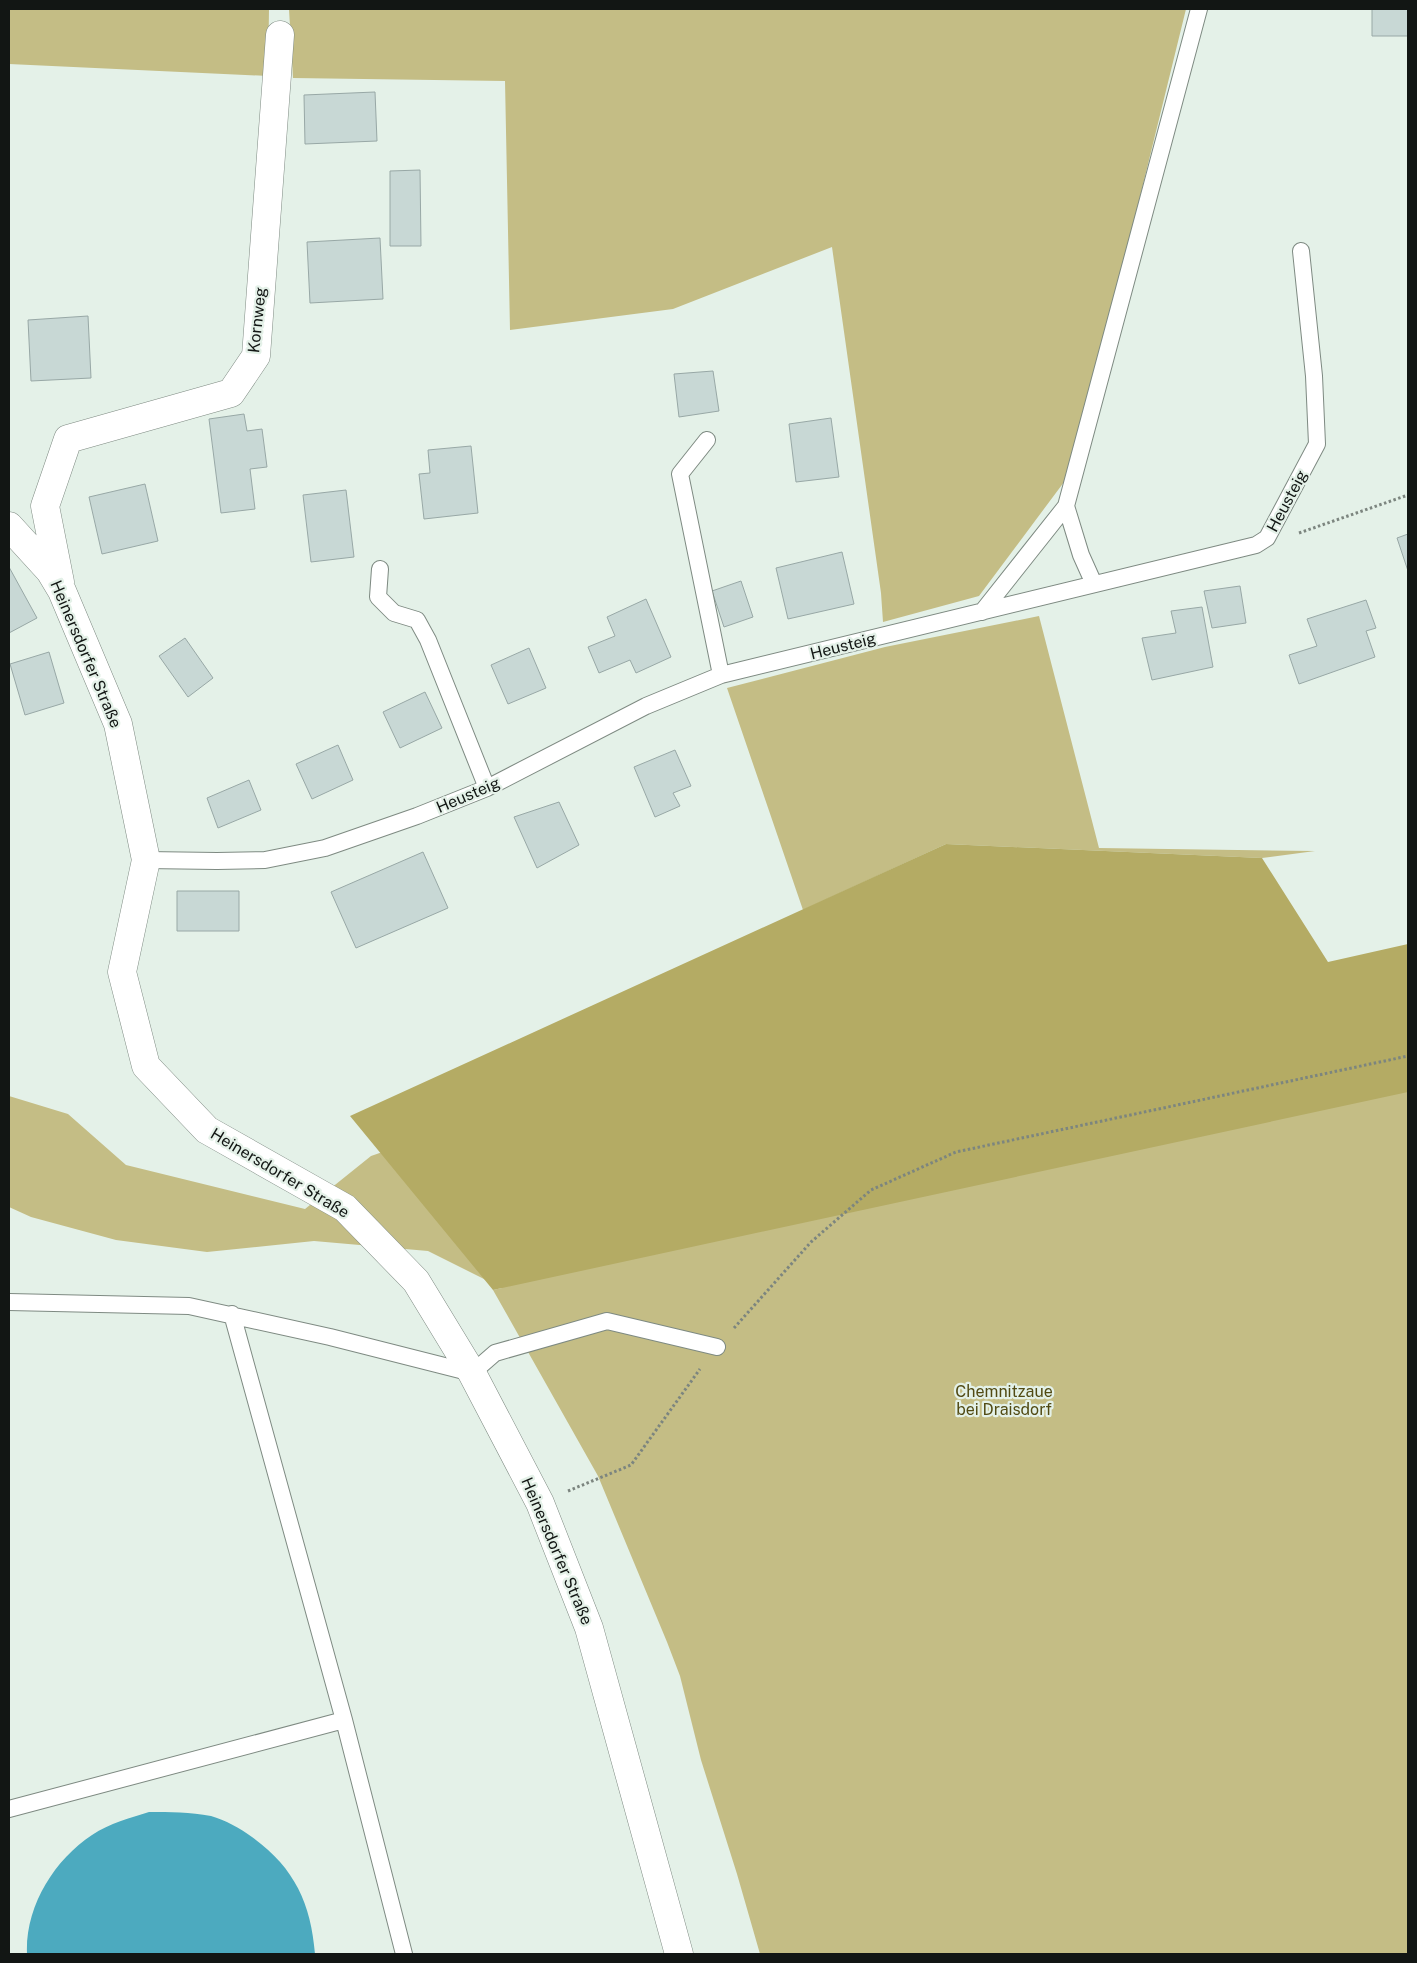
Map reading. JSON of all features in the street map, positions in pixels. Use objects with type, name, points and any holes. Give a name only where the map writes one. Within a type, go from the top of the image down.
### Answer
[{"type":"street","name":"Kornweg","points":[[57,578],[45,506],[68,439],[231,392],[256,356],[280,35]]},
{"type":"street","name":"Heinersdorfer Straße","points":[[9,526],[57,578],[118,724],[146,860],[122,972],[146,1066],[207,1130],[345,1208],[416,1281],[472,1373],[540,1503],[589,1628],[679,1954]]},
{"type":"lane","points":[[982,612],[1066,506],[1199,9]]},
{"type":"lane","name":"Heusteig","points":[[146,860],[217,861],[274,858],[325,848],[417,816],[487,788],[646,706],[721,675],[1256,545],[1267,538],[1317,444],[1314,376],[1301,251]]},
{"type":"lane","points":[[707,440],[680,474],[721,675]]},
{"type":"lane","points":[[1066,506],[1081,555],[1094,584]]},
{"type":"lane","points":[[380,569],[378,597],[394,613],[417,620],[428,640],[487,788]]},
{"type":"lane","points":[[9,1302],[189,1306],[232,1314],[472,1373],[495,1353],[607,1321],[717,1347]]},
{"type":"lane","points":[[232,1314],[344,1720],[404,1954]]},
{"type":"lane","points":[[9,1810],[344,1720]]},
{"type":"path","points":[[1267,538],[1296,534],[1408,495]]},
{"type":"path","points":[[540,1503],[631,1465],[717,1347],[811,1242],[871,1190],[956,1152],[1408,1056]]},
{"type":"green space","points":[[9,9],[269,9],[268,76],[9,64]]},
{"type":"green space","points":[[289,9],[1186,9],[1073,470],[979,596],[883,622],[881,593],[832,247],[673,309],[510,330],[505,81],[293,78]]},
{"type":"green space","points":[[1039,616],[1099,848],[1315,851],[1262,858],[946,844],[803,910],[727,688],[885,647]]},
{"type":"green space","name":"Chemnitzaue bei Draisdorf","points":[[1408,952],[1408,1954],[760,1954],[701,1760],[680,1676],[667,1642],[598,1476],[493,1290],[502,1288],[428,1251],[314,1241],[207,1252],[116,1240],[31,1217],[9,1207],[9,1096],[68,1114],[126,1165],[305,1209],[371,1156],[446,1130],[1327,971]]},
{"type":"shaded area","points":[[946,844],[1262,858],[1328,962],[1408,944],[1408,1092],[493,1290],[350,1116]]},
{"type":"water","points":[[149,1812],[188,1813],[211,1816],[237,1827],[267,1849],[279,1861],[298,1888],[309,1918],[315,1954],[27,1954],[31,1919],[44,1886],[54,1871],[78,1845],[92,1835],[120,1821]]},
{"type":"building","points":[[1372,9],[1408,9],[1408,36],[1372,36]]},
{"type":"building","points":[[375,92],[377,141],[305,144],[304,95]]},
{"type":"building","points":[[420,170],[421,246],[390,246],[390,171]]},
{"type":"building","points":[[380,238],[383,299],[310,303],[307,242]]},
{"type":"building","points":[[88,316],[91,378],[31,381],[28,320]]},
{"type":"building","points":[[713,371],[719,411],[679,417],[674,374]]},
{"type":"building","points":[[244,414],[247,431],[262,429],[267,467],[250,469],[255,509],[221,513],[209,419]]},
{"type":"building","points":[[831,418],[839,477],[796,482],[789,424]]},
{"type":"building","points":[[471,446],[478,513],[424,519],[419,474],[430,473],[428,450]]},
{"type":"building","points":[[145,484],[158,541],[102,554],[89,497]]},
{"type":"building","points":[[346,490],[354,557],[311,562],[303,495]]},
{"type":"building","points":[[1408,534],[1408,571],[1397,538]]},
{"type":"building","points":[[842,552],[854,604],[788,619],[776,568]]},
{"type":"building","points":[[9,567],[37,618],[9,633]]},
{"type":"building","points":[[741,581],[753,617],[724,627],[712,591]]},
{"type":"building","points":[[1240,586],[1246,623],[1212,628],[1204,591]]},
{"type":"building","points":[[646,599],[671,657],[636,673],[630,660],[599,673],[588,647],[615,636],[607,617]]},
{"type":"building","points":[[1366,600],[1376,628],[1366,631],[1375,657],[1299,684],[1289,655],[1317,646],[1307,619]]},
{"type":"building","points":[[1202,607],[1213,667],[1152,680],[1142,638],[1176,633],[1171,611]]},
{"type":"building","points":[[185,638],[213,678],[188,697],[159,656]]},
{"type":"building","points":[[529,648],[546,688],[508,704],[491,665]]},
{"type":"building","points":[[49,652],[64,703],[25,715],[10,664]]},
{"type":"building","points":[[425,692],[442,728],[400,748],[383,712]]},
{"type":"building","points":[[338,745],[353,780],[312,799],[296,764]]},
{"type":"building","points":[[675,750],[691,786],[673,793],[680,806],[655,817],[634,767]]},
{"type":"building","points":[[249,780],[261,810],[218,828],[207,798]]},
{"type":"building","points":[[559,802],[579,845],[537,868],[514,817]]},
{"type":"building","points":[[423,852],[448,908],[356,948],[331,892]]},
{"type":"building","points":[[177,891],[239,891],[239,931],[177,931]]}]
